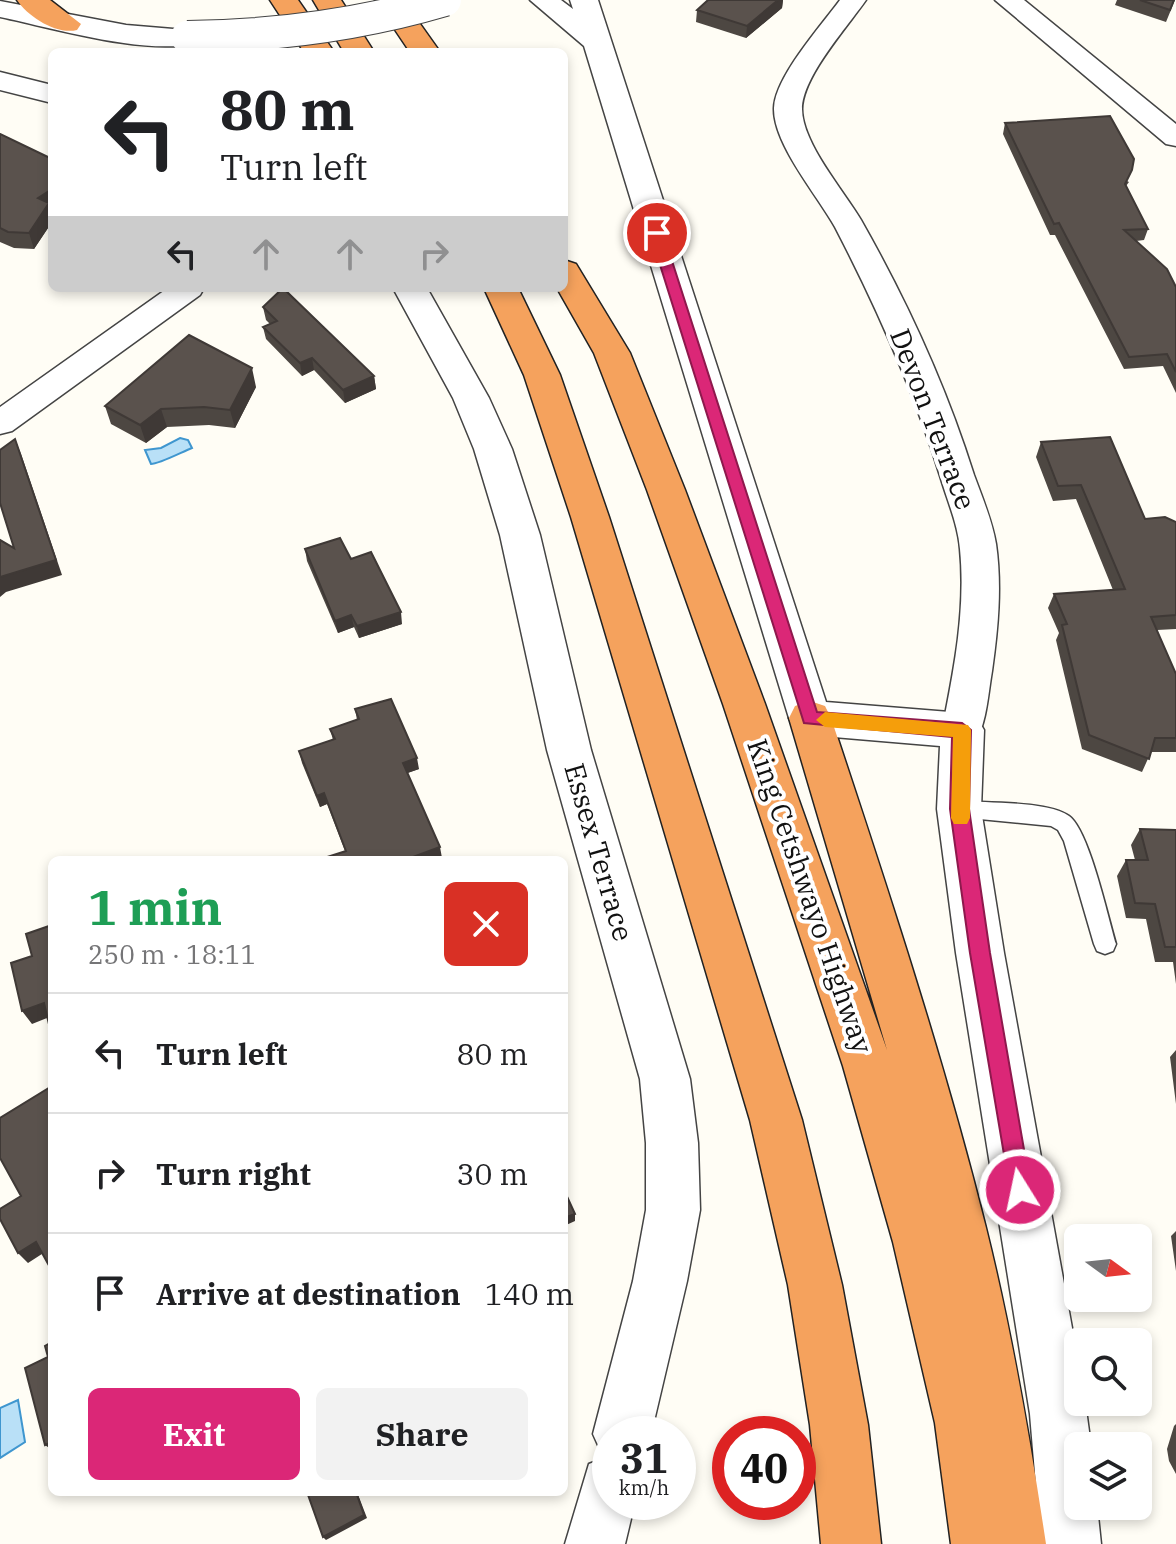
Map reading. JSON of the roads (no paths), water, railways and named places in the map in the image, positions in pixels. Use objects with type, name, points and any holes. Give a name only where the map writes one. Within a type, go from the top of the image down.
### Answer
[{"type":"highway","points":[[31,0],[67,24]]},
{"type":"highway","points":[[284,0],[316,48]]},
{"type":"highway","points":[[327,0],[357,48]]},
{"type":"highway","points":[[389,0],[422,48]]},
{"type":"highway","name":"King Cetshwayo Highway","points":[[568,278],[612,353],[634,407],[744,704],[868,1066],[920,1242],[964,1423],[981,1544]]},
{"type":"highway","points":[[477,292],[556,415]]},
{"type":"highway","points":[[503,292],[527,338],[590,517],[776,1120],[815,1285],[839,1425],[851,1544]]},
{"type":"highway","points":[[810,718],[880,938],[956,1207],[1005,1444],[1016,1544]]},
{"type":"street","points":[[0,9],[126,34],[187,37],[303,31],[383,17],[445,0]]},
{"type":"street","points":[[544,0],[596,41]]},
{"type":"street","points":[[584,0],[810,718],[962,730]]},
{"type":"street","points":[[592,0],[596,41]]},
{"type":"street","name":"Devon Terrace","points":[[853,0],[800,79],[790,97],[788,110],[793,128],[847,221],[927,389],[951,451],[978,542],[979,640],[962,730],[959,809],[980,953],[1059,1414],[1071,1544]]},
{"type":"street","points":[[1008,0],[1176,138]]},
{"type":"street","points":[[0,81],[48,93]]},
{"type":"street","points":[[0,423],[183,292]]},
{"type":"street","name":"Essex Terrace","points":[[412,292],[471,398],[493,449],[520,535],[569,750],[665,1079],[672,1143],[673,1210],[660,1281],[626,1416]]},
{"type":"street","points":[[595,1544],[601,1520]]},
{"type":"lane","points":[[959,809],[1051,818],[1065,824],[1074,838],[1105,944]]},
{"type":"water","points":[[180,438],[188,440],[192,448],[151,464],[145,450],[161,448]]},
{"type":"water","points":[[18,1400],[25,1442],[0,1458],[0,1408]]}]
